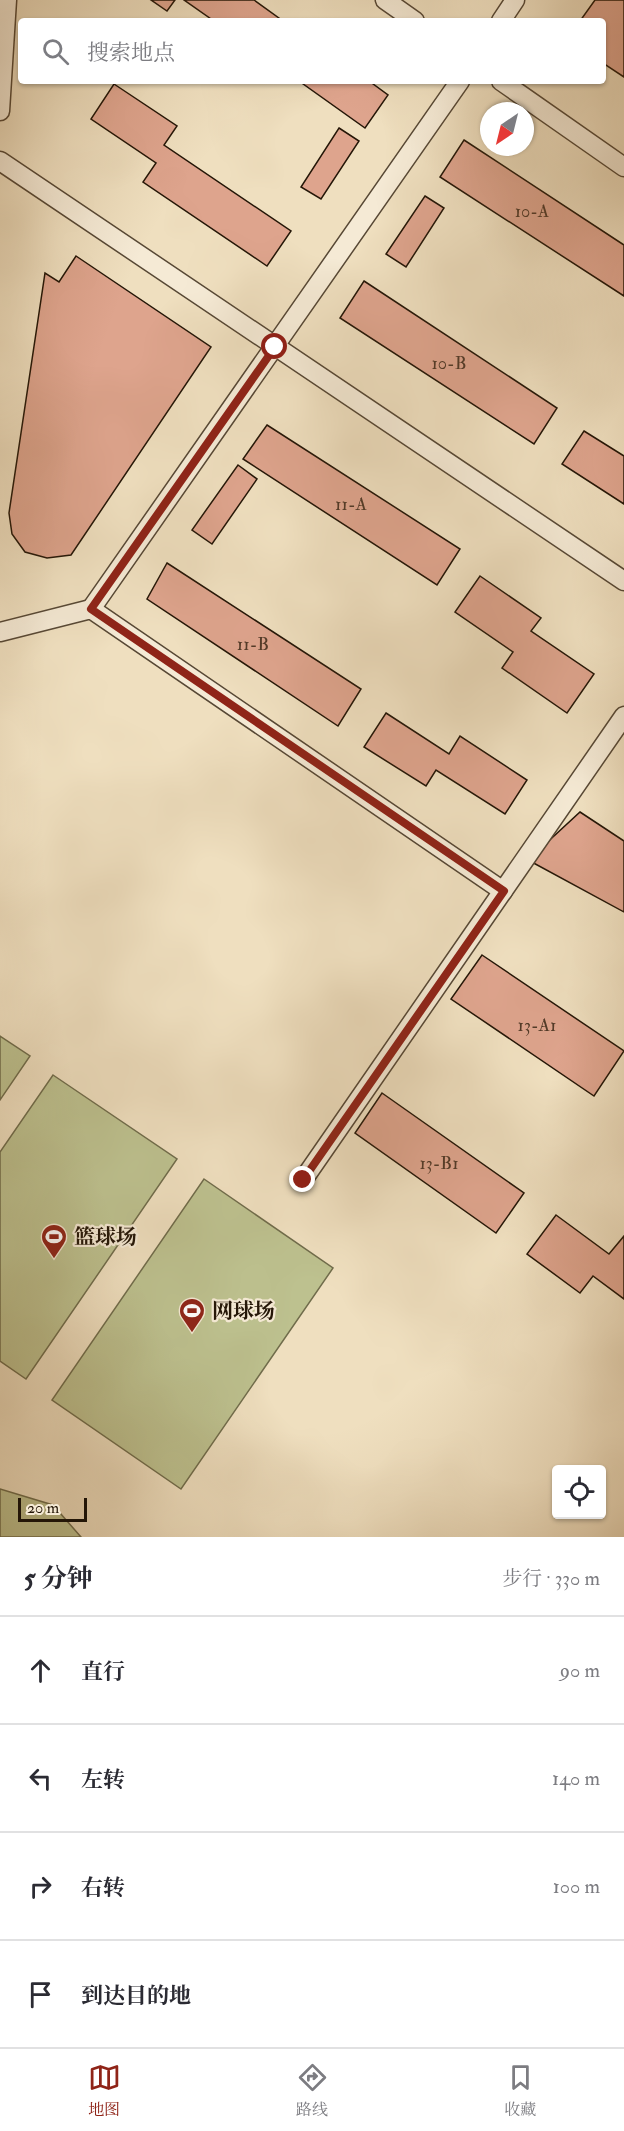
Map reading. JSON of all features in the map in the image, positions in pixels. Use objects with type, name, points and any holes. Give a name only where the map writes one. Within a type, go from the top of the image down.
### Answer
[{"type":"street","points":[[0,111],[7,0]]},
{"type":"street","points":[[386,0],[411,18]]},
{"type":"street","points":[[503,18],[515,0]]},
{"type":"street","points":[[0,632],[91,609],[458,84]]},
{"type":"street","points":[[505,84],[624,167]]},
{"type":"street","points":[[0,161],[624,580]]},
{"type":"street","points":[[91,609],[504,891]]},
{"type":"street","points":[[303,1180],[624,716]]},
{"type":"green space","points":[[0,1036],[30,1056],[0,1100]]},
{"type":"green space","name":"篮球场","points":[[53,1075],[177,1159],[26,1379],[0,1361],[0,1152]]},
{"type":"green space","name":"网球场","points":[[204,1179],[333,1268],[181,1489],[52,1400]]},
{"type":"green space","points":[[0,1489],[53,1505],[81,1537],[0,1537]]},
{"type":"building","points":[[151,0],[175,0],[167,11]]},
{"type":"building","points":[[184,0],[254,0],[279,18],[210,18]]},
{"type":"building","points":[[595,0],[624,0],[624,77],[606,65],[606,18],[582,18]]},
{"type":"building","points":[[114,84],[177,126],[164,145],[291,231],[267,266],[143,182],[156,163],[91,119]]},
{"type":"building","points":[[303,84],[373,84],[388,95],[365,128]]},
{"type":"building","points":[[339,128],[359,141],[321,199],[301,187]]},
{"type":"building","points":[[464,140],[480,150],[480,156],[488,156],[624,245],[624,296],[440,177]]},
{"type":"building","points":[[425,196],[444,208],[406,267],[386,254]]},
{"type":"building","points":[[76,256],[211,347],[71,555],[47,558],[25,552],[12,534],[9,513],[45,273],[59,282]]},
{"type":"building","points":[[364,281],[557,408],[534,444],[340,318]]},
{"type":"building","points":[[267,425],[460,549],[437,585],[243,459]]},
{"type":"building","points":[[584,431],[624,456],[624,504],[562,464]]},
{"type":"building","points":[[238,465],[257,479],[212,544],[192,530]]},
{"type":"building","points":[[167,563],[361,689],[338,726],[147,599]]},
{"type":"building","points":[[480,576],[541,618],[531,631],[594,674],[567,713],[502,668],[513,652],[455,612]]},
{"type":"building","points":[[386,713],[449,754],[460,736],[527,780],[505,814],[436,770],[426,786],[364,747]]},
{"type":"building","points":[[580,812],[624,841],[624,912],[528,860]]},
{"type":"building","points":[[482,955],[624,1051],[594,1096],[451,999]]},
{"type":"building","points":[[382,1093],[524,1193],[496,1233],[355,1133]]},
{"type":"building","points":[[556,1215],[609,1254],[624,1236],[624,1299],[593,1276],[580,1293],[527,1254]]},
{"type":"place","name":"篮球场","points":[[54,1260]]},
{"type":"place","name":"网球场","points":[[192,1334]]},
{"type":"route","points":[[275,347],[91,609],[504,891],[303,1180]]}]
